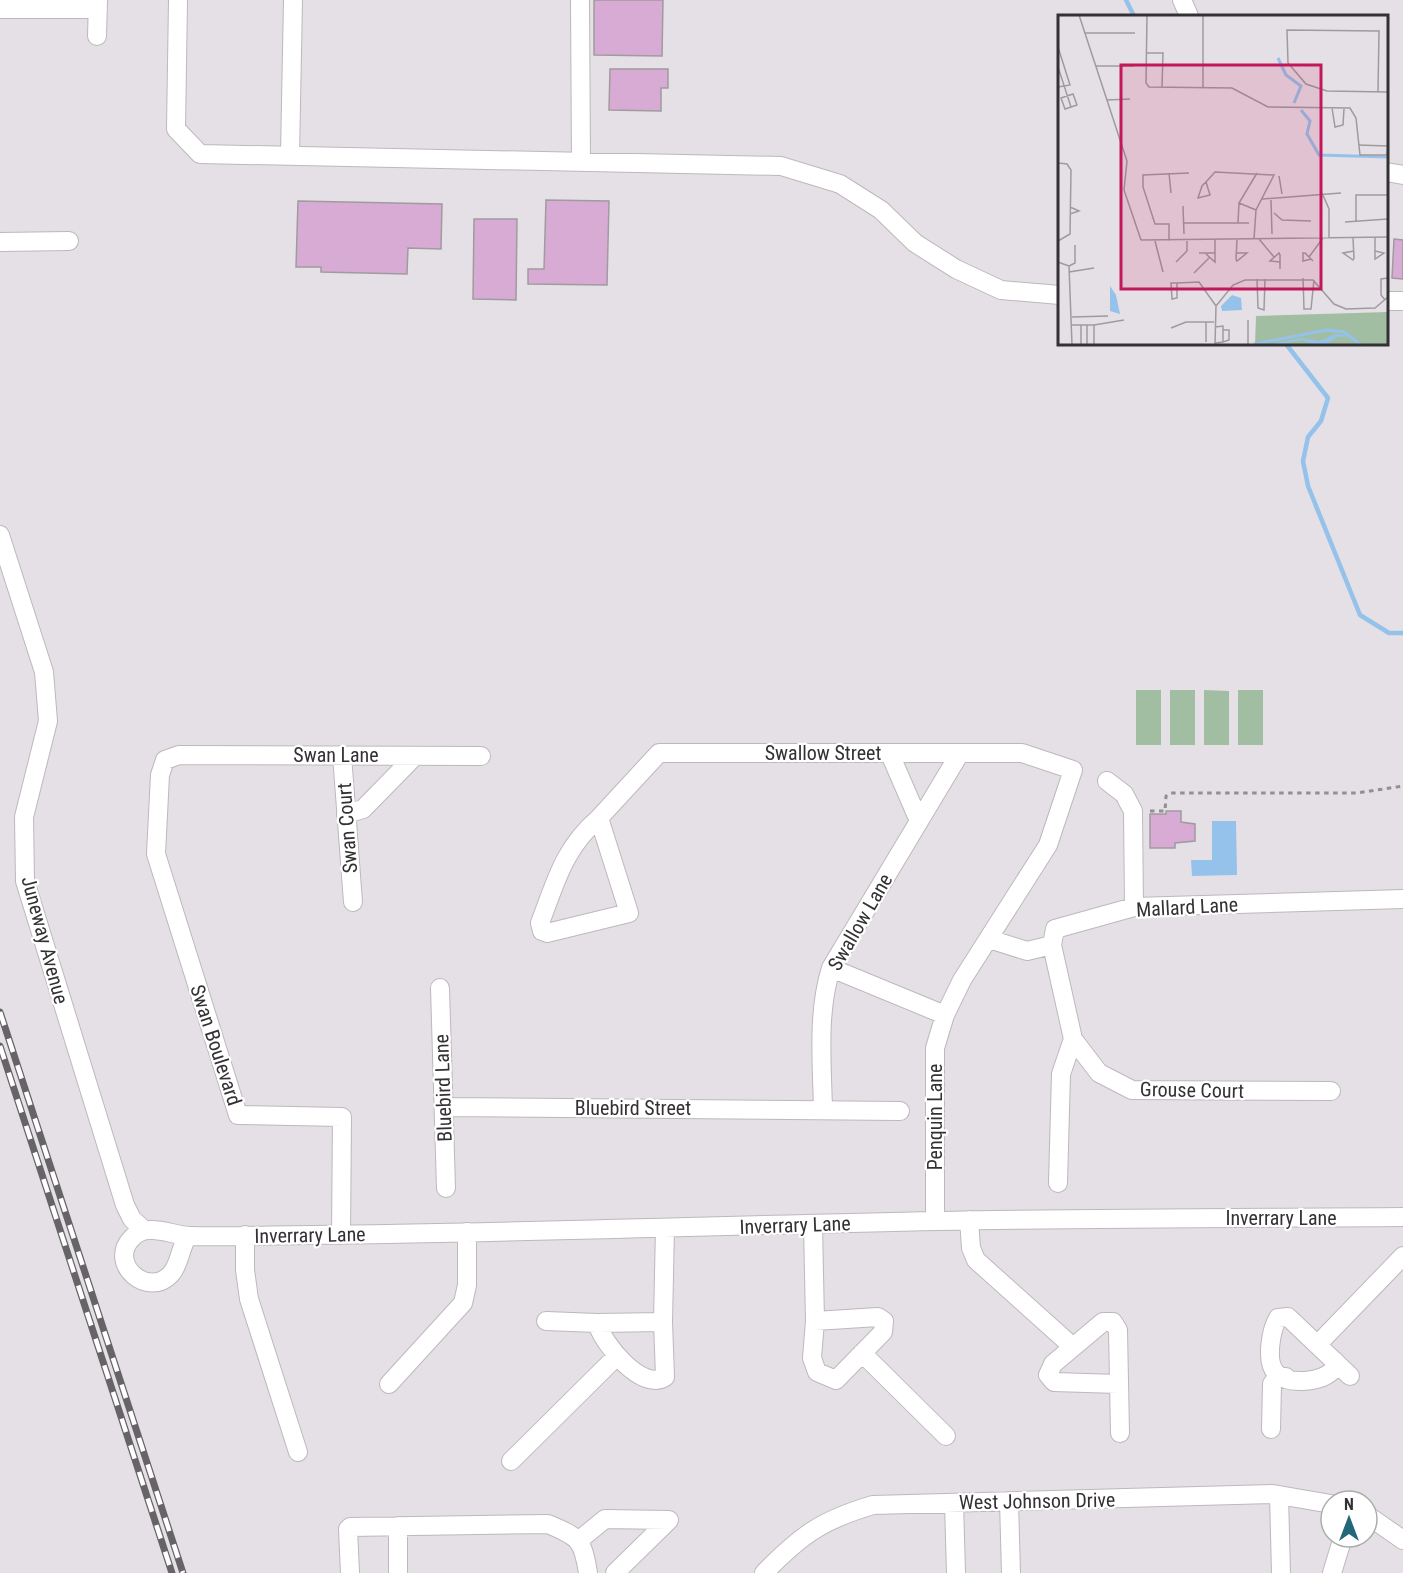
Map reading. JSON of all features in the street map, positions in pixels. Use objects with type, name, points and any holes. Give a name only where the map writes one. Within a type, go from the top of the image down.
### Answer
[{"type":"street","points":[[178,0],[176,129],[200,154],[781,166],[840,184],[881,210],[915,243],[956,269],[1000,290],[1058,295]]},
{"type":"street","points":[[290,155],[293,0]]},
{"type":"street","points":[[580,0],[581,162]]},
{"type":"street","points":[[1182,0],[1189,15]]},
{"type":"street","points":[[0,9],[98,4],[97,36]]},
{"type":"street","points":[[1388,172],[1403,175]]},
{"type":"street","points":[[0,242],[69,241]]},
{"type":"street","name":"Juneway Avenue","points":[[0,535],[44,672],[48,721],[24,817],[25,881],[125,1205],[132,1220],[144,1230]]},
{"type":"street","name":"Swallow Street","points":[[599,818],[629,913],[547,933],[542,931],[540,923],[569,851],[581,833],[599,818],[659,753],[1022,753],[1073,770]]},
{"type":"street","name":"Swallow Lane","points":[[823,1110],[822,1022],[825,987],[831,968],[960,753]]},
{"type":"street","points":[[890,754],[919,821]]},
{"type":"street","name":"Swan Lane","points":[[171,902],[156,854],[160,775],[165,760],[179,755],[480,756]]},
{"type":"street","name":"Swan Court","points":[[342,755],[352,902]]},
{"type":"street","points":[[346,814],[363,809],[415,756]]},
{"type":"street","name":"Penquin Lane","points":[[935,1221],[935,1048],[945,1015],[962,980],[1048,845],[1073,770]]},
{"type":"street","points":[[1107,781],[1124,794],[1133,811],[1134,907]]},
{"type":"street","name":"Mallard Lane","points":[[1052,945],[1054,929],[1134,907],[1403,899]]},
{"type":"street","name":"Swan Boulevard","points":[[171,902],[238,1115],[342,1117],[341,1235]]},
{"type":"street","points":[[989,939],[1028,951],[1052,945],[1073,1039],[1061,1074],[1058,1183]]},
{"type":"street","points":[[831,968],[945,1015]]},
{"type":"street","name":"Bluebird Lane","points":[[440,988],[446,1188]]},
{"type":"street","name":"Grouse Court","points":[[1073,1039],[1099,1073],[1132,1090],[1331,1091]]},
{"type":"street","name":"Bluebird Street","points":[[444,1107],[900,1111]]},
{"type":"street","name":"Inverrary Lane","points":[[144,1230],[153,1229],[188,1236],[341,1235],[969,1220],[1403,1217]]},
{"type":"street","points":[[969,1220],[971,1248],[976,1260],[1073,1347]]},
{"type":"street","points":[[813,1225],[815,1321],[812,1358],[817,1372],[836,1380],[883,1332],[884,1321],[878,1317],[815,1321]]},
{"type":"street","points":[[597,1323],[602,1339],[617,1356],[648,1380],[658,1381],[665,1377],[663,1322],[665,1228]]},
{"type":"street","points":[[144,1230],[129,1241],[124,1257],[132,1275],[150,1283],[163,1281],[171,1275],[188,1236]]},
{"type":"street","points":[[389,1384],[463,1303],[467,1286],[467,1232]]},
{"type":"street","points":[[245,1235],[245,1270],[249,1299],[298,1452]]},
{"type":"street","points":[[1318,1344],[1403,1256]]},
{"type":"street","points":[[1335,1361],[1333,1370],[1327,1377],[1307,1380],[1276,1373],[1271,1364],[1272,1332],[1278,1318],[1288,1317],[1318,1344],[1335,1361],[1350,1376]]},
{"type":"street","points":[[546,1321],[663,1322]]},
{"type":"street","points":[[1118,1384],[1054,1382],[1048,1375],[1053,1364],[1103,1322],[1113,1322],[1118,1330],[1120,1433]]},
{"type":"street","points":[[862,1353],[946,1436]]},
{"type":"street","points":[[511,1461],[617,1356]]},
{"type":"street","points":[[1271,1429],[1273,1379],[1286,1377]]},
{"type":"street","points":[[1279,1495],[1281,1573]]},
{"type":"street","name":"West Johnson Drive","points":[[764,1573],[806,1534],[840,1515],[873,1505],[1279,1495],[1319,1502]]},
{"type":"street","points":[[1009,1501],[1011,1573]]},
{"type":"street","points":[[954,1503],[956,1573]]},
{"type":"street","points":[[578,1541],[605,1519],[669,1520],[615,1573]]},
{"type":"street","points":[[1379,1523],[1403,1540]]},
{"type":"street","points":[[350,1573],[348,1529],[548,1524],[570,1533],[584,1547],[588,1573]]},
{"type":"street","points":[[398,1526],[398,1573]]},
{"type":"street","points":[[1332,1573],[1339,1549]]},
{"type":"path","points":[[1133,811],[1165,811],[1166,796],[1171,793],[1357,794],[1403,786]]},
{"type":"green space","points":[[1136,690],[1161,690],[1161,745],[1136,745]]},
{"type":"green space","points":[[1170,690],[1195,690],[1195,745],[1170,745]]},
{"type":"green space","points":[[1204,690],[1229,691],[1229,745],[1204,745]]},
{"type":"green space","points":[[1238,690],[1263,690],[1263,745],[1238,745]]},
{"type":"water","points":[[1212,821],[1236,821],[1237,875],[1192,876],[1191,860],[1212,860]]},
{"type":"building","points":[[594,0],[663,0],[662,56],[594,55]]},
{"type":"building","points":[[610,69],[668,69],[668,88],[661,88],[661,111],[609,110]]},
{"type":"building","points":[[546,200],[609,201],[607,285],[528,284],[528,269],[544,269]]},
{"type":"building","points":[[298,201],[442,204],[441,249],[408,248],[407,274],[321,272],[321,267],[296,267]]},
{"type":"building","points":[[474,219],[517,219],[516,300],[473,299]]},
{"type":"building","points":[[1394,239],[1403,240],[1403,279],[1392,278]]},
{"type":"building","points":[[1166,811],[1181,811],[1181,822],[1195,824],[1195,841],[1175,843],[1175,848],[1150,848],[1150,814],[1166,814]]},
{"type":"waterway","points":[[1126,0],[1134,15]]},
{"type":"waterway","points":[[1287,345],[1328,398],[1321,421],[1308,437],[1303,461],[1308,486],[1360,615],[1389,633],[1403,633]]},
{"type":"railway","points":[[0,1012],[183,1573]]},
{"type":"railway","points":[[0,1046],[172,1573]]}]
